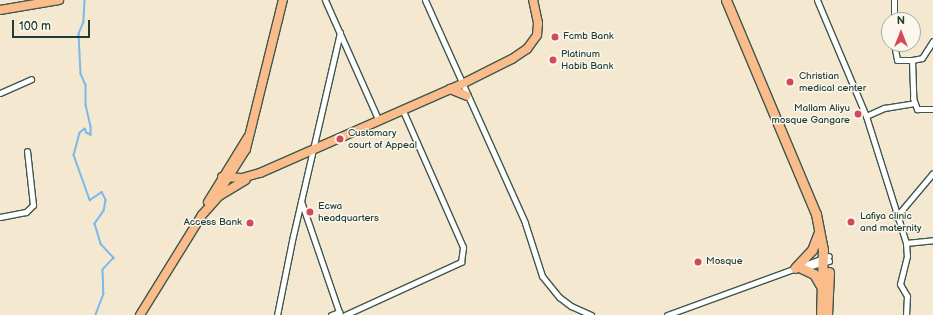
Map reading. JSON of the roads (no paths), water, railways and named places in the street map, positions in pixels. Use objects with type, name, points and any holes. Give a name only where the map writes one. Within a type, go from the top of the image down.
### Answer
[{"type":"highway","points":[[726,0],[807,187],[820,229],[826,259],[821,315]]},
{"type":"highway","points":[[732,0],[815,192],[824,220],[827,315]]},
{"type":"highway","points":[[820,229],[812,250],[798,268],[816,275],[822,295]]},
{"type":"main road","points":[[0,10],[59,0]]},
{"type":"main road","points":[[140,315],[226,177],[246,149],[282,0]]},
{"type":"main road","points":[[202,216],[210,206],[229,189],[260,173],[314,150],[378,119],[462,84],[512,59],[531,45],[538,30],[532,0]]},
{"type":"main road","points":[[450,88],[468,96]]},
{"type":"main road","points":[[226,177],[242,178],[260,173]]},
{"type":"main road","points":[[210,206],[226,177]]},
{"type":"street","points":[[325,0],[378,119]]},
{"type":"street","points":[[425,0],[525,223],[542,276],[559,297],[571,306],[591,315]]},
{"type":"street","points":[[817,0],[866,116],[896,217],[906,242],[907,256],[900,284],[907,296],[906,315]]},
{"type":"street","points":[[894,0],[894,12]]},
{"type":"street","points":[[277,315],[301,200],[314,150],[340,32]]},
{"type":"street","points":[[896,52],[897,60],[922,58],[933,41]]},
{"type":"street","points":[[912,60],[915,104],[921,111],[933,109]]},
{"type":"street","points":[[0,93],[31,79]]},
{"type":"street","points":[[866,116],[884,108],[915,104]]},
{"type":"street","points":[[345,315],[462,262],[463,247],[402,109]]},
{"type":"street","points":[[0,217],[26,212],[33,206],[27,151]]},
{"type":"street","points":[[896,217],[933,172]]},
{"type":"street","points":[[301,200],[340,314],[331,315]]},
{"type":"street","points":[[906,242],[933,240]]},
{"type":"street","points":[[668,315],[826,259]]},
{"type":"waterway","points":[[85,0],[84,22],[79,34],[81,74],[86,85],[86,105],[91,126],[91,135],[86,133],[85,129],[80,133],[74,155],[90,200],[102,192],[106,200],[104,211],[95,224],[101,244],[114,258],[103,270],[104,294],[96,315]]},
{"type":"place","name":"Fcmb Bank","points":[[555,37]]},
{"type":"place","name":"Platinum Habib Bank","points":[[553,60]]},
{"type":"place","name":"Christian medical center","points":[[790,82]]},
{"type":"place","name":"Mallam Aliyu mosque Gangare","points":[[858,114]]},
{"type":"place","name":"Customary court of Appeal","points":[[340,139]]},
{"type":"place","name":"Ecwa headquarters","points":[[310,212]]},
{"type":"place","name":"Lafiya clinic and maternity","points":[[851,222]]},
{"type":"place","name":"Access Bank","points":[[250,223]]},
{"type":"place","name":"Mosque","points":[[698,262]]}]
